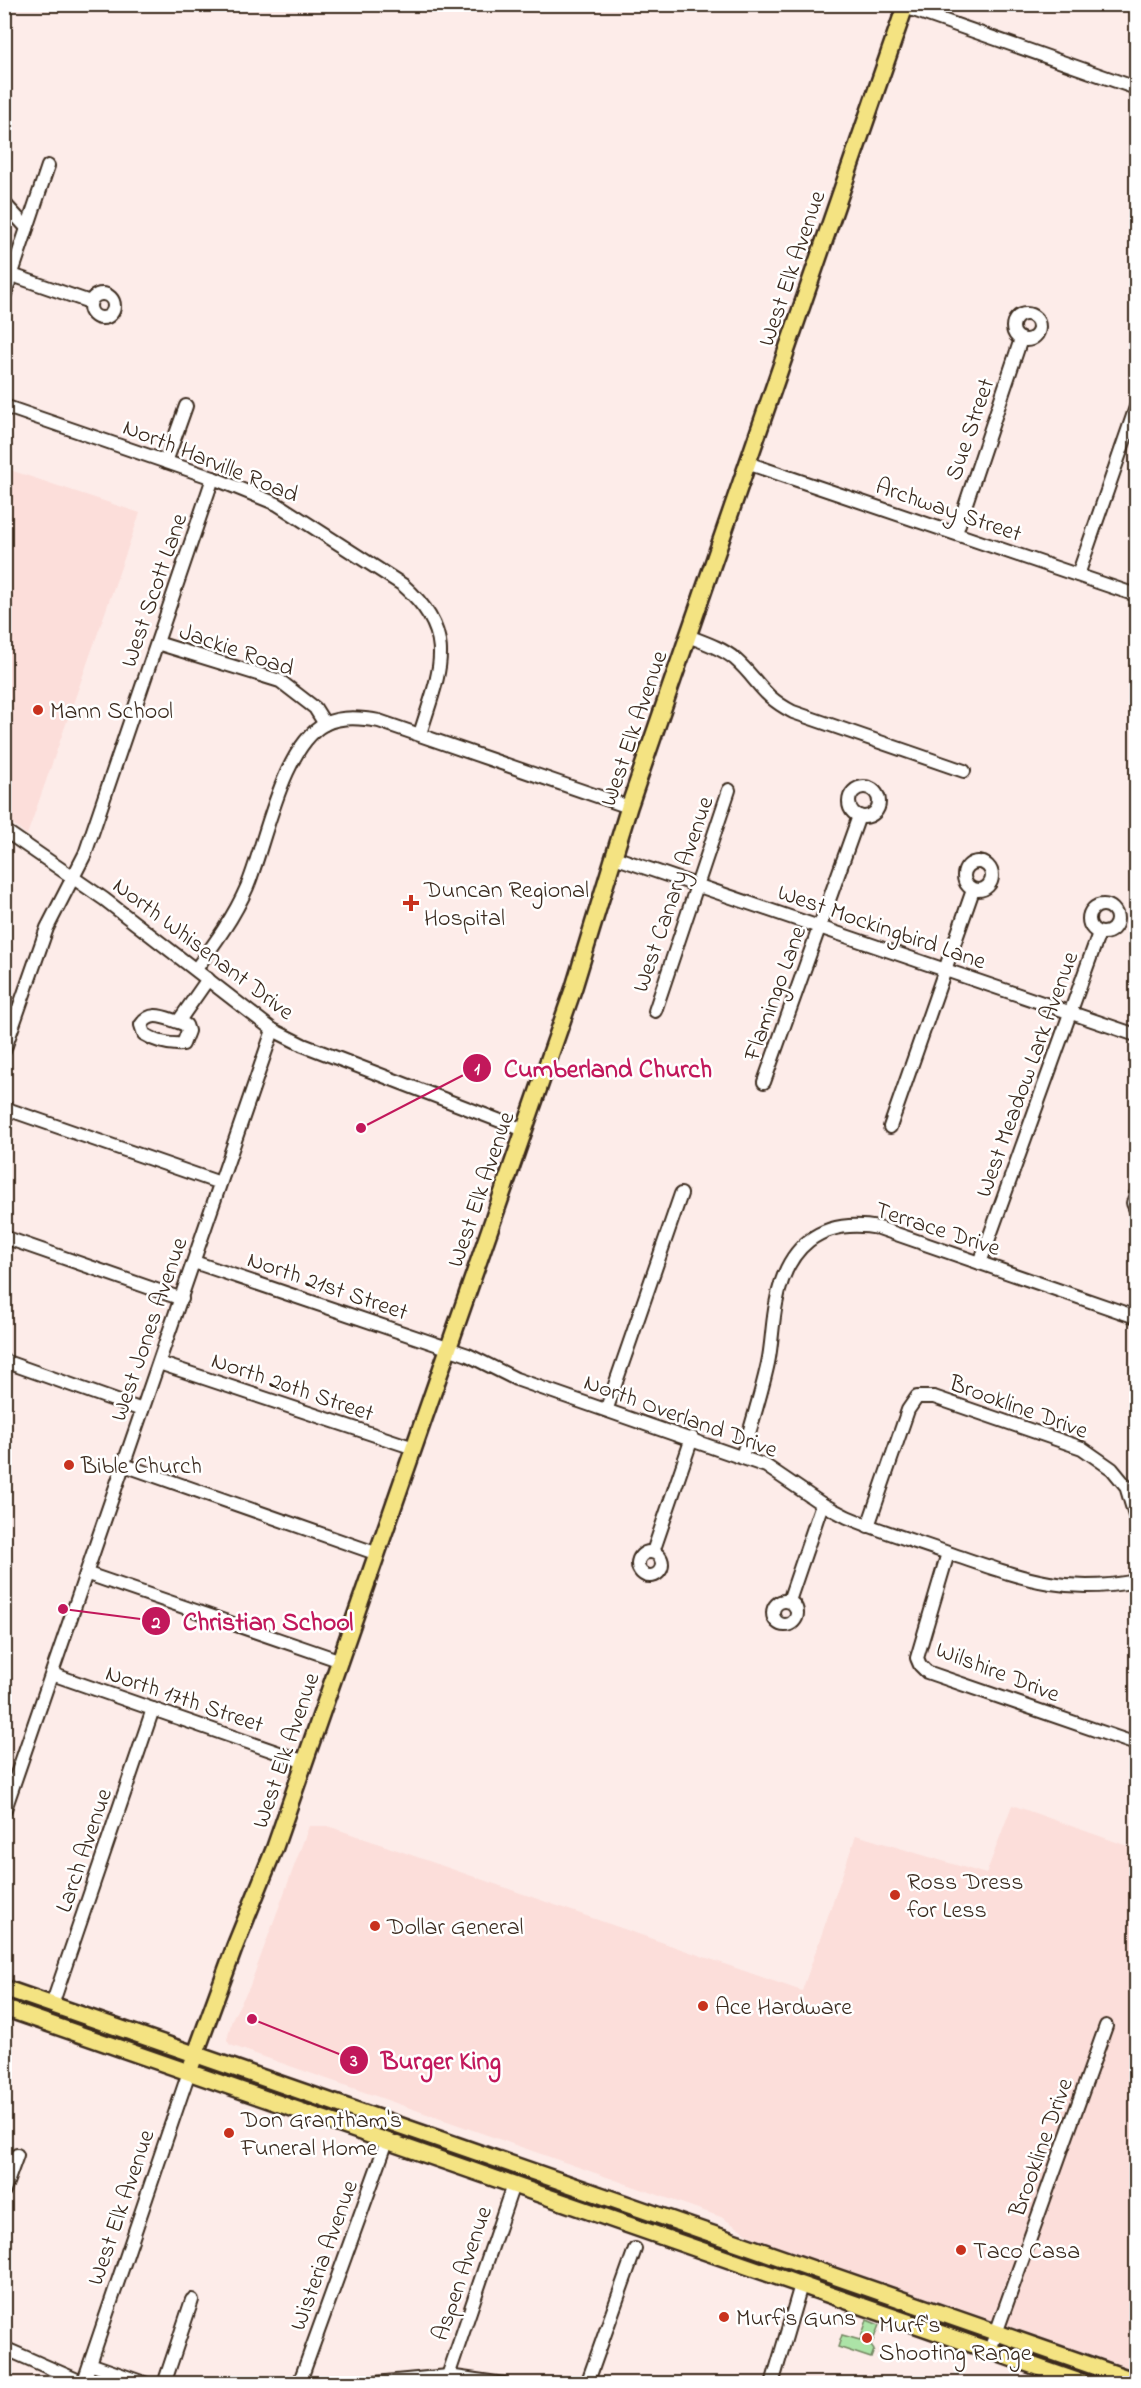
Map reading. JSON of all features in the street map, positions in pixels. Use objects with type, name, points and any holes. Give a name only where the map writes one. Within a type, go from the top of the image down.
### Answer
[{"type":"main road","name":"West Elk Avenue","points":[[189,2072],[235,1946],[275,1847],[341,1661],[574,987],[629,807],[902,5]]},
{"type":"main road","points":[[4,1988],[1137,2381]]},
{"type":"main road","points":[[4,2008],[1086,2384]]},
{"type":"main road","points":[[403,2147],[409,2129]]},
{"type":"main road","points":[[653,2233],[659,2215]]},
{"type":"street","points":[[902,5],[1137,88]]},
{"type":"street","points":[[4,297],[48,166]]},
{"type":"street","points":[[4,203],[27,228]]},
{"type":"street","points":[[12,275],[90,302]]},
{"type":"street","name":"Sue Street","points":[[956,532],[1021,339]]},
{"type":"street","name":"North Harville Road","points":[[4,406],[213,478],[277,504],[313,525],[403,585],[422,601],[433,618],[441,652],[439,674],[420,734]]},
{"type":"street","points":[[166,462],[186,406]]},
{"type":"street","points":[[1078,575],[1137,407]]},
{"type":"street","name":"Archway Street","points":[[747,463],[1137,595]]},
{"type":"street","name":"West Scott Lane","points":[[4,1051],[47,928],[85,854],[213,478]]},
{"type":"street","points":[[688,636],[734,658],[763,692],[774,702],[793,712],[964,771]]},
{"type":"street","name":"Jackie Road","points":[[157,643],[280,681],[315,708],[324,724]]},
{"type":"street","points":[[196,969],[234,915],[247,887],[289,767],[301,746],[324,724],[362,718],[420,734],[629,807]]},
{"type":"street","name":"West Canary Avenue","points":[[655,1011],[729,790]]},
{"type":"street","name":"Flamingo Lane","points":[[764,1082],[859,816]]},
{"type":"street","name":"North Whisenant Drive","points":[[4,830],[196,969],[273,1030],[303,1045],[524,1130]]},
{"type":"street","name":"West Mockingbird Lane","points":[[614,857],[1137,1035]]},
{"type":"street","points":[[890,1127],[973,890]]},
{"type":"street","name":"West Meadow Lark Avenue","points":[[980,1263],[1099,933]]},
{"type":"street","points":[[178,1022],[208,979]]},
{"type":"street","name":"West Jones Avenue","points":[[4,1812],[88,1574],[273,1030]]},
{"type":"street","points":[[4,1108],[220,1183]]},
{"type":"street","points":[[607,1408],[681,1194]]},
{"type":"street","points":[[1137,1194],[1133,1203],[1137,1210]]},
{"type":"street","name":"Terrace Drive","points":[[742,1457],[768,1362],[776,1303],[783,1276],[793,1255],[806,1242],[822,1232],[861,1224],[879,1228],[1137,1317]]},
{"type":"street","points":[[4,1237],[182,1299]]},
{"type":"street","name":"North 21st Street","points":[[194,1262],[448,1348]]},
{"type":"street","name":"North Overland Drive","points":[[448,1348],[468,1354],[516,1379],[607,1408],[742,1457],[784,1476],[822,1504],[868,1526],[1045,1584],[1084,1588],[1137,1581]]},
{"type":"street","points":[[4,1361],[142,1410]]},
{"type":"street","name":"North 20th Street","points":[[159,1363],[414,1448]]},
{"type":"street","name":"Brookline Drive","points":[[868,1526],[908,1410],[917,1397],[934,1397],[1082,1448],[1112,1469],[1126,1486],[1137,1519]]},
{"type":"street","points":[[653,1552],[692,1438]]},
{"type":"street","points":[[124,1465],[378,1554]]},
{"type":"street","points":[[789,1601],[822,1504]]},
{"type":"street","name":"Wilshire Drive","points":[[948,1553],[917,1658],[920,1665],[927,1672],[1137,1744]]},
{"type":"street","points":[[88,1574],[341,1661]]},
{"type":"street","name":"North 17th Street","points":[[52,1674],[305,1762]]},
{"type":"street","name":"Larch Avenue","points":[[52,2005],[153,1709]]},
{"type":"street","name":"Brookline Drive","points":[[990,2350],[1106,2026]]},
{"type":"street","name":"West Elk Avenue","points":[[83,2383],[189,2072]]},
{"type":"street","name":"Wisteria Avenue","points":[[299,2384],[387,2141]]},
{"type":"street","points":[[4,2190],[17,2155]]},
{"type":"street","name":"Aspen Avenue","points":[[448,2376],[513,2185]]},
{"type":"street","points":[[586,2384],[635,2249]]},
{"type":"street","points":[[772,2384],[801,2285]]},
{"type":"street","points":[[164,2384],[192,2300]]},
{"type":"street","points":[[4,2348],[83,2383]]},
{"type":"street","points":[[90,2364],[147,2384]]},
{"type":"street","points":[[364,2384],[448,2376],[504,2384]]},
{"type":"shaded area","name":"Mann School","points":[[4,468],[140,513],[27,835],[5,818]]},
{"type":"shaded area","points":[[1012,1805],[1136,1849],[1136,2370],[756,2239],[721,2217],[230,2045],[227,2040],[232,2019],[249,1988],[309,1826],[328,1826],[802,1991],[856,1835],[986,1874]]},
{"type":"green space","name":"Murf's Shooting Range","points":[[867,2320],[879,2325],[871,2346],[874,2350],[871,2358],[838,2347],[842,2335],[860,2340]]},
{"type":"place","name":"Mann School","points":[[38,710]]},
{"type":"place","name":"Duncan Regional Hospital","points":[[411,903]]},
{"type":"place","name":"Cumberland Church","points":[[361,1128]]},
{"type":"place","name":"Bible Church","points":[[69,1465]]},
{"type":"place","name":"Christian School","points":[[63,1609]]},
{"type":"place","name":"Ross Dress for Less","points":[[895,1895]]},
{"type":"place","name":"Dollar General","points":[[375,1926]]},
{"type":"place","name":"Ace Hardware","points":[[703,2006]]},
{"type":"place","name":"Burger King","points":[[252,2019]]},
{"type":"place","name":"Don Grantham's Funeral Home","points":[[229,2133]]},
{"type":"place","name":"Taco Casa","points":[[961,2250]]},
{"type":"place","name":"Murf's Guns","points":[[724,2317]]},
{"type":"place","name":"Murf's Shooting Range","points":[[867,2338]]}]
